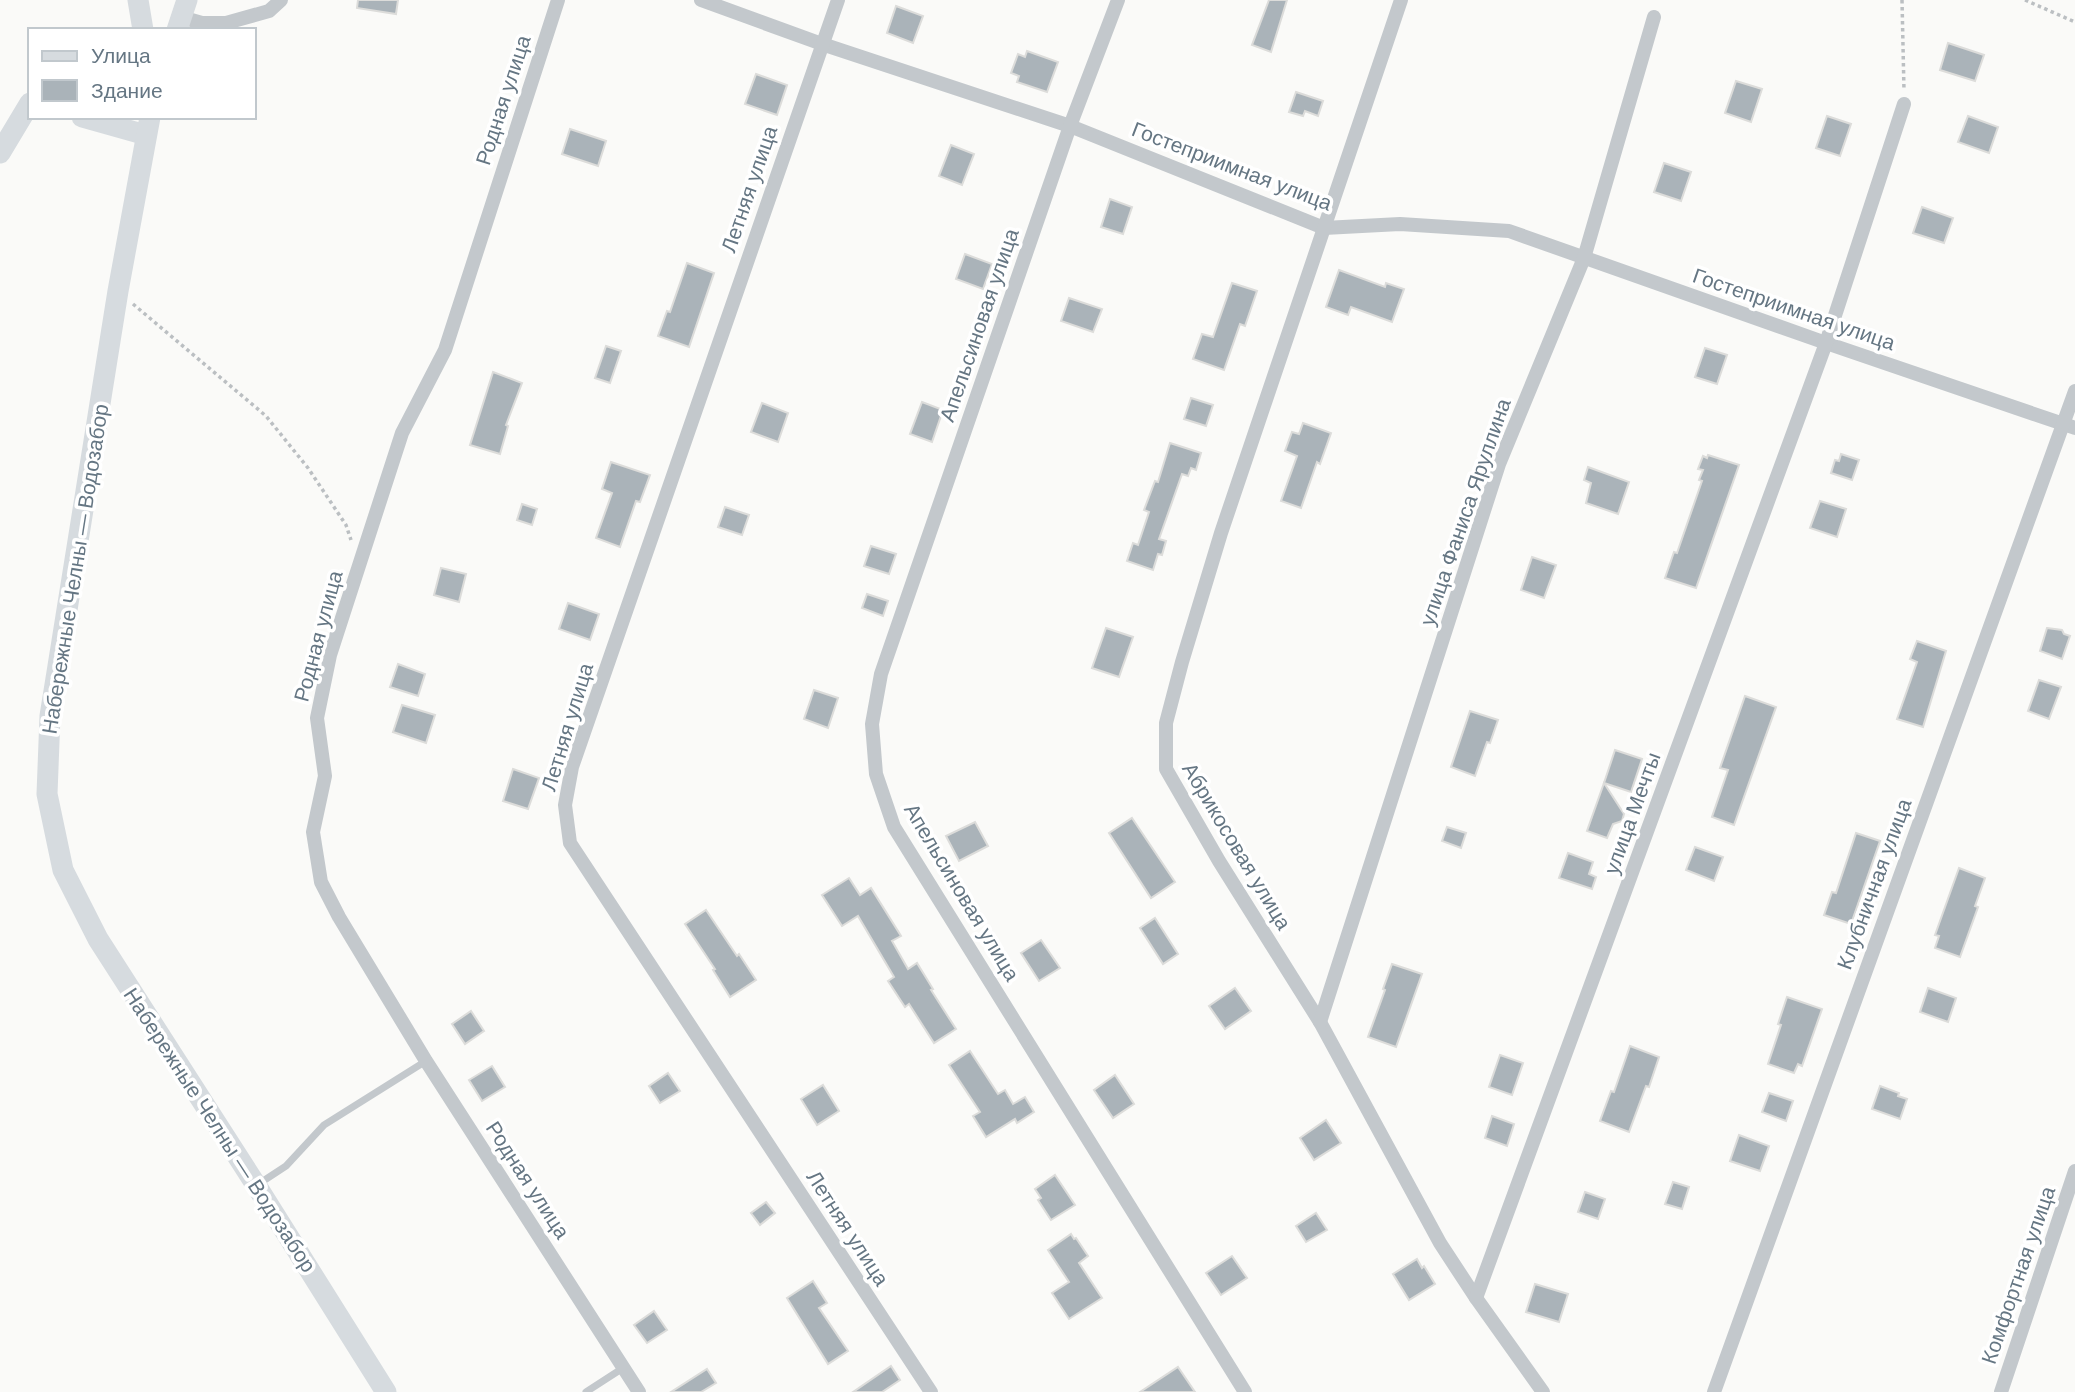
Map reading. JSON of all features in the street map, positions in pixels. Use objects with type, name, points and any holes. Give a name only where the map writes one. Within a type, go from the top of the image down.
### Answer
[{"type":"main road","points":[[138,0],[143,28]]},
{"type":"main road","points":[[0,153],[28,106]]},
{"type":"main road","points":[[97,119],[148,126]]},
{"type":"main road","name":"Набережные Челны — Водозабор","points":[[148,126],[118,291],[50,716],[47,794],[63,870],[98,939],[386,1392]]},
{"type":"street","points":[[182,16],[202,23],[226,23],[269,11],[281,0]]},
{"type":"street","name":"Родная улица","points":[[558,0],[444,350],[402,433],[330,655],[317,718],[325,776],[313,832],[321,882],[339,917],[426,1061],[639,1392]]},
{"type":"street","name":"Гостеприимная улица","points":[[701,0],[822,44],[1070,126],[1324,228],[1400,224],[1509,231],[2069,425]]},
{"type":"street","name":"Летняя улица","points":[[838,0],[572,767],[565,805],[570,843],[930,1392]]},
{"type":"street","name":"Апельсиновая улица","points":[[1118,0],[1070,126],[881,674],[872,724],[876,774],[894,827],[1245,1392]]},
{"type":"street","name":"Абрикосовая улица","points":[[1401,0],[1221,533],[1166,723],[1166,769],[1320,1022],[1440,1242],[1543,1392]]},
{"type":"street","name":"улица Фаниса Яруллина","points":[[1320,1022],[1499,464],[1584,258],[1654,18]]},
{"type":"street","name":"улица Мечты","points":[[1476,1298],[1826,343],[1904,104]]},
{"type":"street","name":"Клубничная улица","points":[[1714,1392],[2069,425],[2075,391]]},
{"type":"street","name":"Комфортная улица","points":[[2001,1392],[2075,1171]]},
{"type":"lane","points":[[256,1185],[286,1166],[324,1125],[426,1061]]},
{"type":"lane","points":[[586,1392],[624,1368]]},
{"type":"path","points":[[1902,0],[1904,104]]},
{"type":"path","points":[[2025,0],[2075,22]]},
{"type":"path","points":[[118,291],[266,415],[308,468],[346,525],[358,569]]},
{"type":"building","points":[[358,0],[398,0],[396,14],[357,8]]},
{"type":"building","points":[[1269,0],[1287,0],[1271,52],[1252,45]]},
{"type":"building","points":[[896,6],[923,16],[913,43],[887,33]]},
{"type":"building","points":[[1948,43],[1984,55],[1975,81],[1940,70]]},
{"type":"building","points":[[1027,51],[1058,62],[1047,92],[1017,82],[1019,76],[1011,73],[1018,54],[1025,57]]},
{"type":"building","points":[[756,74],[787,85],[777,115],[745,104]]},
{"type":"building","points":[[1736,81],[1762,89],[1751,122],[1725,113]]},
{"type":"building","points":[[1296,92],[1323,101],[1318,116],[1305,111],[1303,116],[1289,112]]},
{"type":"building","points":[[1827,116],[1851,124],[1840,156],[1816,148]]},
{"type":"building","points":[[1968,116],[1998,127],[1989,153],[1958,142]]},
{"type":"building","points":[[570,129],[606,141],[598,166],[562,154]]},
{"type":"building","points":[[951,145],[974,154],[962,185],[939,176]]},
{"type":"building","points":[[1664,163],[1691,172],[1681,201],[1654,192]]},
{"type":"building","points":[[1110,199],[1132,207],[1123,234],[1101,227]]},
{"type":"building","points":[[1922,207],[1953,218],[1944,243],[1913,233]]},
{"type":"building","points":[[965,254],[992,264],[983,289],[956,279]]},
{"type":"building","points":[[687,263],[714,273],[689,347],[658,336],[667,311],[670,312]]},
{"type":"building","points":[[1339,270],[1385,287],[1386,283],[1404,289],[1392,322],[1351,307],[1348,315],[1326,307]]},
{"type":"building","points":[[1232,283],[1257,291],[1245,326],[1240,324],[1224,370],[1193,359],[1202,334],[1213,337]]},
{"type":"building","points":[[1069,298],[1102,309],[1093,332],[1061,321]]},
{"type":"building","points":[[606,346],[621,351],[610,383],[595,378]]},
{"type":"building","points":[[1705,348],[1727,355],[1717,384],[1695,377]]},
{"type":"building","points":[[493,372],[522,383],[506,425],[508,426],[500,454],[470,445]]},
{"type":"building","points":[[1191,398],[1213,405],[1206,426],[1184,419]]},
{"type":"building","points":[[922,402],[943,410],[932,442],[910,434]]},
{"type":"building","points":[[762,403],[788,413],[778,442],[751,432]]},
{"type":"building","points":[[1303,423],[1331,433],[1320,464],[1317,462],[1301,508],[1281,501],[1297,456],[1285,451],[1292,432],[1299,434]]},
{"type":"building","points":[[1170,443],[1201,453],[1196,470],[1191,468],[1188,476],[1182,474],[1159,539],[1166,541],[1162,555],[1158,554],[1153,570],[1127,561],[1133,543],[1138,545],[1149,512],[1144,510],[1155,481],[1158,482]]},
{"type":"building","points":[[1841,454],[1859,460],[1852,480],[1831,473],[1835,460],[1839,461]]},
{"type":"building","points":[[1708,455],[1739,465],[1696,588],[1665,578],[1674,552],[1677,553],[1702,481],[1699,480],[1703,470],[1698,469],[1703,456],[1707,458]]},
{"type":"building","points":[[611,462],[650,475],[640,502],[636,501],[620,547],[596,538],[612,493],[602,489]]},
{"type":"building","points":[[1588,467],[1629,482],[1618,514],[1586,503],[1591,483],[1584,480]]},
{"type":"building","points":[[1820,501],[1846,509],[1837,537],[1810,528]]},
{"type":"building","points":[[522,504],[537,509],[532,525],[517,520]]},
{"type":"building","points":[[725,507],[749,515],[742,535],[718,527]]},
{"type":"building","points":[[871,546],[896,554],[889,574],[864,566]]},
{"type":"building","points":[[1532,557],[1556,565],[1544,598],[1521,590]]},
{"type":"building","points":[[441,568],[466,574],[459,602],[434,595]]},
{"type":"building","points":[[867,594],[888,601],[883,616],[862,608]]},
{"type":"building","points":[[568,603],[599,614],[590,640],[559,629]]},
{"type":"building","points":[[1106,628],[1133,637],[1119,677],[1092,668]]},
{"type":"building","points":[[2047,628],[2062,630],[2070,636],[2062,659],[2040,651]]},
{"type":"building","points":[[1917,641],[1946,651],[1923,727],[1897,719],[1917,662],[1910,659]]},
{"type":"building","points":[[398,664],[425,674],[418,696],[390,687]]},
{"type":"building","points":[[2039,680],[2061,687],[2049,719],[2028,711]]},
{"type":"building","points":[[814,690],[838,698],[828,728],[804,719]]},
{"type":"building","points":[[1745,696],[1776,707],[1734,825],[1712,817],[1728,770],[1720,768]]},
{"type":"building","points":[[402,705],[435,715],[426,743],[393,732]]},
{"type":"building","points":[[1470,711],[1498,720],[1475,776],[1451,767]]},
{"type":"building","points":[[1615,750],[1642,759],[1631,792],[1604,783]]},
{"type":"building","points":[[513,769],[539,778],[528,809],[503,801]]},
{"type":"building","points":[[1604,783],[1624,814],[1622,821],[1613,824],[1607,838],[1587,831]]},
{"type":"building","points":[[1132,818],[1175,882],[1151,898],[1109,833]]},
{"type":"building","points":[[975,822],[988,846],[959,861],[946,836]]},
{"type":"building","points":[[1447,827],[1466,833],[1461,848],[1442,841]]},
{"type":"building","points":[[1856,833],[1880,841],[1851,924],[1824,915],[1832,892],[1836,893]]},
{"type":"building","points":[[1695,847],[1723,857],[1714,881],[1686,870]]},
{"type":"building","points":[[1568,853],[1593,862],[1589,874],[1596,877],[1592,889],[1559,878]]},
{"type":"building","points":[[1959,868],[1985,878],[1960,957],[1935,948],[1939,936],[1935,935]]},
{"type":"building","points":[[849,878],[860,895],[871,888],[901,936],[892,941],[908,969],[917,963],[956,1029],[934,1043],[909,1004],[905,1007],[888,981],[894,977],[858,916],[842,926],[822,895]]},
{"type":"building","points":[[706,910],[756,980],[730,997],[685,924]]},
{"type":"building","points":[[1155,918],[1178,954],[1163,964],[1140,928]]},
{"type":"building","points":[[1041,940],[1060,968],[1039,981],[1021,953]]},
{"type":"building","points":[[1392,964],[1422,974],[1396,1047],[1368,1037]]},
{"type":"building","points":[[1235,988],[1251,1011],[1225,1029],[1209,1006]]},
{"type":"building","points":[[1928,988],[1956,998],[1948,1022],[1920,1012]]},
{"type":"building","points":[[1787,997],[1822,1009],[1802,1066],[1798,1064],[1794,1073],[1768,1064]]},
{"type":"building","points":[[471,1011],[484,1031],[465,1044],[452,1024]]},
{"type":"building","points":[[1630,1046],[1659,1057],[1629,1132],[1600,1121],[1611,1091],[1614,1092]]},
{"type":"building","points":[[970,1051],[998,1094],[1005,1090],[1013,1104],[1025,1097],[1034,1112],[1017,1123],[1015,1119],[986,1137],[973,1116],[980,1112],[949,1065]]},
{"type":"building","points":[[1500,1055],[1523,1063],[1512,1095],[1489,1087]]},
{"type":"building","points":[[492,1066],[505,1087],[482,1101],[469,1080]]},
{"type":"building","points":[[668,1073],[680,1091],[660,1103],[649,1086]]},
{"type":"building","points":[[1115,1075],[1134,1104],[1113,1118],[1094,1090]]},
{"type":"building","points":[[823,1085],[839,1111],[817,1125],[801,1099]]},
{"type":"building","points":[[1880,1086],[1907,1099],[1900,1119],[1872,1109]]},
{"type":"building","points":[[1769,1093],[1793,1101],[1786,1121],[1762,1112]]},
{"type":"building","points":[[1492,1116],[1514,1124],[1507,1146],[1485,1138]]},
{"type":"building","points":[[1326,1120],[1341,1143],[1314,1160],[1300,1138]]},
{"type":"building","points":[[1739,1135],[1769,1146],[1760,1171],[1730,1161]]},
{"type":"building","points":[[1055,1175],[1075,1205],[1051,1220],[1038,1200],[1041,1198],[1035,1189]]},
{"type":"building","points":[[1673,1182],[1689,1187],[1682,1209],[1665,1204]]},
{"type":"building","points":[[1585,1192],[1605,1199],[1598,1219],[1578,1212]]},
{"type":"building","points":[[766,1202],[775,1213],[760,1225],[751,1213]]},
{"type":"building","points":[[1316,1213],[1327,1230],[1306,1242],[1296,1226]]},
{"type":"building","points":[[1071,1234],[1088,1256],[1079,1263],[1102,1298],[1069,1319],[1052,1293],[1069,1282],[1048,1250]]},
{"type":"building","points":[[1232,1256],[1247,1278],[1221,1295],[1206,1273]]},
{"type":"building","points":[[1417,1259],[1435,1284],[1409,1300],[1393,1274]]},
{"type":"building","points":[[813,1281],[827,1303],[819,1308],[848,1351],[828,1364],[787,1298]]},
{"type":"building","points":[[1535,1284],[1568,1294],[1559,1322],[1526,1312]]},
{"type":"building","points":[[654,1311],[667,1330],[647,1343],[634,1325]]},
{"type":"building","points":[[891,1366],[900,1380],[882,1392],[853,1392]]},
{"type":"building","points":[[1178,1367],[1195,1392],[1140,1392]]},
{"type":"building","points":[[707,1369],[716,1383],[701,1392],[671,1392]]}]
